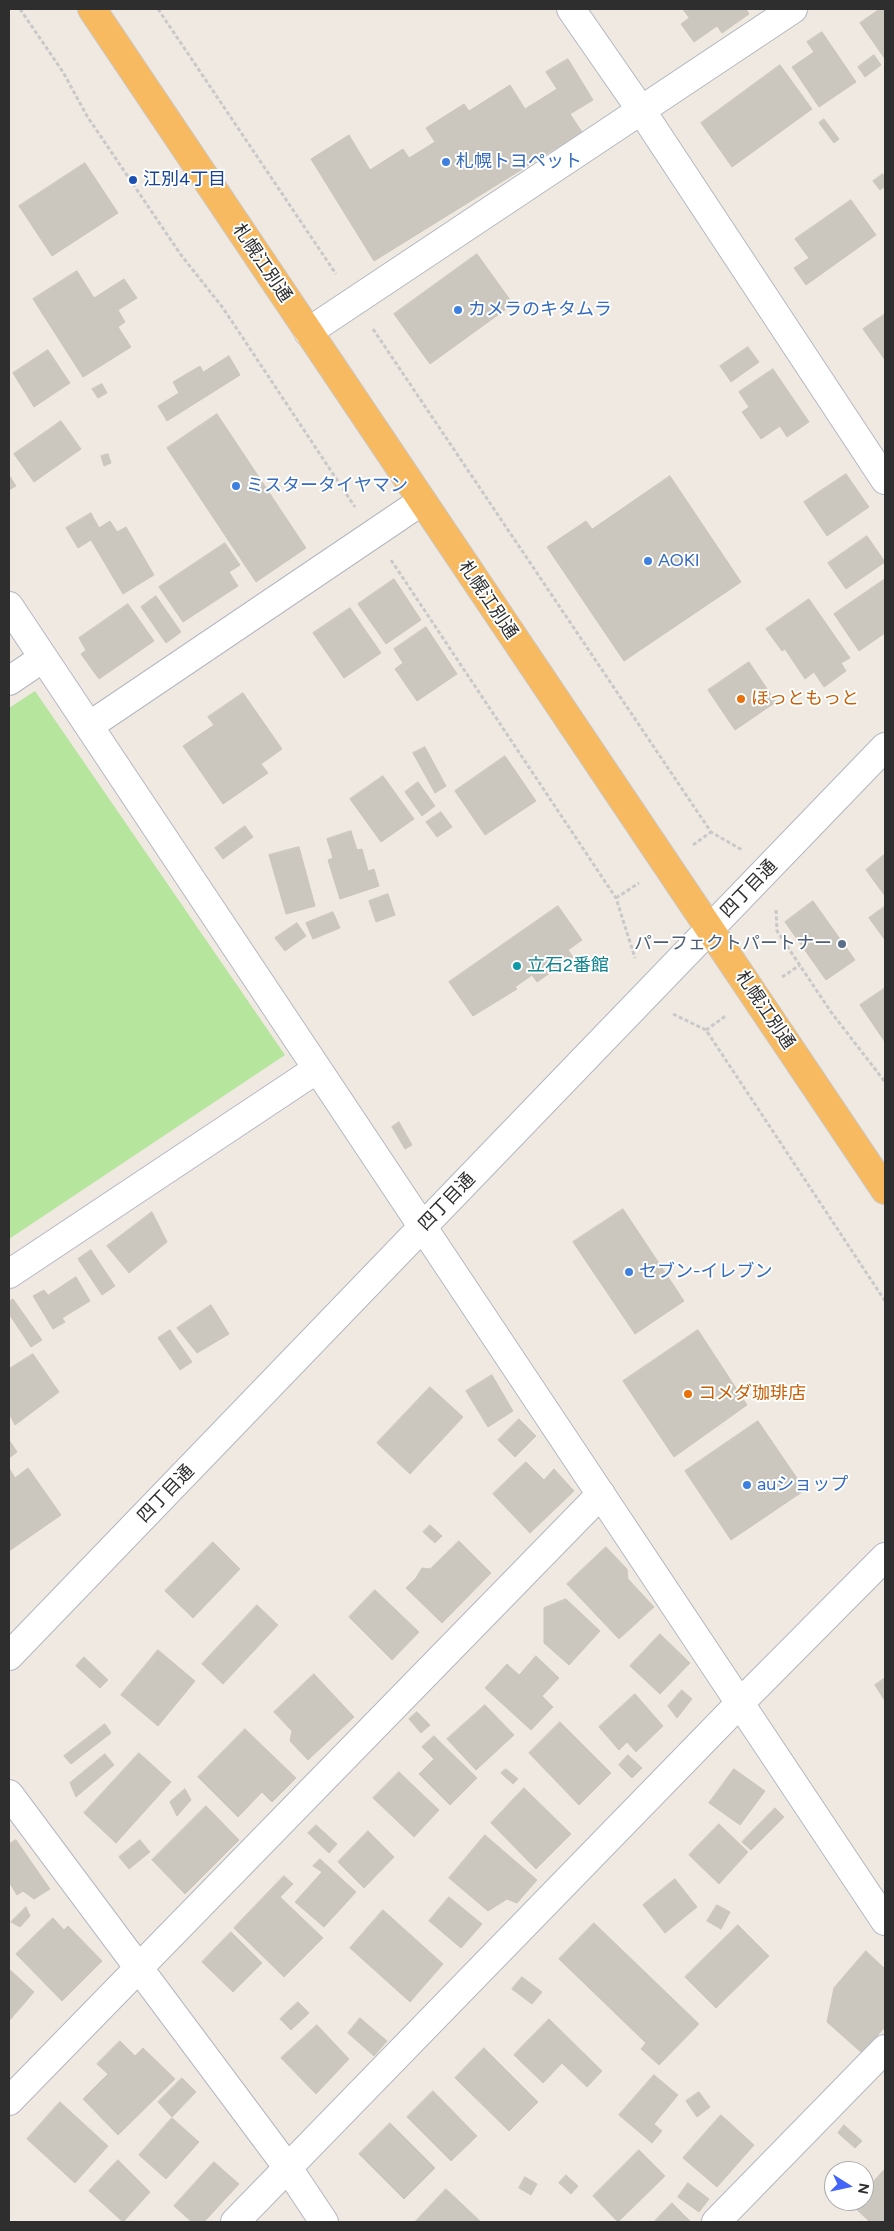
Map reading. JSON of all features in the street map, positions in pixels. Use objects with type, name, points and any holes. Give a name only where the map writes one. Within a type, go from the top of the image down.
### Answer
[{"type":"highway","name":"札幌江別通","points":[[92,9],[885,1190]]},
{"type":"street","points":[[571,9],[641,110],[885,480]]},
{"type":"street","points":[[308,332],[793,9]]},
{"type":"street","points":[[89,726],[422,501]]},
{"type":"street","points":[[9,606],[885,1921]]},
{"type":"street","points":[[9,681],[43,658]]},
{"type":"street","name":"四丁目通","points":[[9,1656],[885,747]]},
{"type":"street","points":[[9,1274],[317,1069]]},
{"type":"street","points":[[9,2101],[600,1494]]},
{"type":"street","points":[[235,2222],[740,1703],[885,1557]]},
{"type":"street","points":[[9,1794],[288,2168],[324,2222]]},
{"type":"street","points":[[716,2222],[885,2049]]},
{"type":"path","points":[[20,9],[63,72],[92,124],[181,255],[223,308],[616,898],[637,966],[670,1012],[706,1030],[885,1301]]},
{"type":"path","points":[[158,9],[711,832],[748,854],[776,903],[777,931],[831,1012],[885,1082]]},
{"type":"green space","points":[[35,691],[285,1055],[9,1239],[9,708]]},
{"type":"building","points":[[683,9],[746,9],[749,14],[722,33],[717,26],[694,42],[681,24],[689,18]]},
{"type":"building","points":[[880,9],[885,9],[885,59],[860,23]]},
{"type":"building","points":[[822,32],[856,82],[819,107],[792,67],[814,52],[807,42]]},
{"type":"building","points":[[874,55],[881,65],[865,77],[858,67]]},
{"type":"building","points":[[568,59],[593,100],[570,114],[582,132],[374,261],[311,159],[349,135],[370,170],[403,149],[409,158],[435,142],[426,128],[464,104],[469,111],[510,85],[525,109],[557,89],[546,72]]},
{"type":"building","points":[[780,65],[812,109],[732,167],[701,123]]},
{"type":"building","points":[[824,119],[839,139],[834,143],[819,123]]},
{"type":"building","points":[[85,163],[118,213],[52,256],[19,206]]},
{"type":"building","points":[[883,174],[885,186],[880,190],[873,181]]},
{"type":"building","points":[[851,200],[876,235],[806,285],[794,268],[809,258],[795,239]]},
{"type":"building","points":[[477,254],[513,304],[430,364],[394,314]]},
{"type":"building","points":[[77,271],[94,298],[124,279],[137,298],[118,310],[125,322],[118,327],[131,347],[83,377],[33,299]]},
{"type":"building","points":[[885,314],[885,360],[863,329]]},
{"type":"building","points":[[748,347],[759,362],[731,382],[720,366]]},
{"type":"building","points":[[48,350],[70,383],[34,407],[13,373]]},
{"type":"building","points":[[229,356],[240,375],[167,421],[158,406],[179,393],[173,382],[200,366],[203,372]]},
{"type":"building","points":[[773,369],[809,422],[787,437],[780,426],[761,439],[742,412],[749,407],[739,392]]},
{"type":"building","points":[[102,384],[107,393],[98,398],[92,389]]},
{"type":"building","points":[[217,414],[306,548],[256,582],[167,448]]},
{"type":"building","points":[[61,421],[81,449],[34,482],[14,454]]},
{"type":"building","points":[[108,454],[111,463],[104,466],[101,456]]},
{"type":"building","points":[[846,474],[869,507],[827,536],[804,502]]},
{"type":"building","points":[[9,475],[16,486],[9,490]]},
{"type":"building","points":[[670,476],[741,582],[624,661],[547,547],[586,521],[592,529]]},
{"type":"building","points":[[91,513],[99,528],[110,521],[117,532],[126,527],[154,575],[123,594],[91,540],[78,548],[66,528]]},
{"type":"building","points":[[867,536],[885,562],[846,589],[828,563]]},
{"type":"building","points":[[225,543],[240,565],[229,572],[238,586],[183,622],[159,587]]},
{"type":"building","points":[[394,579],[421,620],[386,644],[358,604]]},
{"type":"building","points":[[885,579],[885,633],[859,651],[834,614]]},
{"type":"building","points":[[156,596],[181,632],[166,643],[141,607]]},
{"type":"building","points":[[809,599],[850,658],[841,663],[846,671],[824,687],[814,672],[805,679],[785,649],[782,651],[766,629]]},
{"type":"building","points":[[128,604],[154,641],[99,679],[81,654],[86,650],[79,638]]},
{"type":"building","points":[[350,608],[381,653],[344,678],[313,633]]},
{"type":"building","points":[[426,627],[457,674],[417,701],[395,669],[403,663],[394,649]]},
{"type":"building","points":[[749,662],[776,702],[735,730],[708,690]]},
{"type":"building","points":[[243,693],[282,749],[261,764],[268,773],[223,804],[183,746],[214,725],[208,717]]},
{"type":"building","points":[[425,747],[446,786],[435,793],[413,753]]},
{"type":"building","points":[[505,756],[536,801],[485,835],[455,791]]},
{"type":"building","points":[[383,776],[414,819],[381,842],[350,799]]},
{"type":"building","points":[[418,782],[435,806],[422,816],[405,792]]},
{"type":"building","points":[[441,812],[452,827],[437,837],[426,822]]},
{"type":"building","points":[[245,826],[253,837],[223,859],[215,848]]},
{"type":"building","points":[[351,831],[357,850],[362,849],[368,871],[374,869],[379,886],[340,899],[328,860],[333,858],[327,839]]},
{"type":"building","points":[[299,847],[315,906],[286,914],[269,855]]},
{"type":"building","points":[[885,854],[885,896],[866,870]]},
{"type":"building","points":[[388,894],[395,915],[376,922],[369,901]]},
{"type":"building","points":[[813,901],[855,960],[826,980],[785,922]]},
{"type":"building","name":"立石2番館","points":[[558,906],[582,940],[568,950],[573,957],[537,982],[532,975],[515,987],[517,989],[473,1016],[449,982]]},
{"type":"building","points":[[885,908],[885,940],[869,918]]},
{"type":"building","points":[[333,912],[340,928],[313,939],[306,923]]},
{"type":"building","points":[[297,923],[306,936],[285,951],[275,938]]},
{"type":"building","points":[[885,988],[885,1042],[860,1005]]},
{"type":"building","points":[[399,1122],[412,1145],[405,1149],[392,1127]]},
{"type":"building","name":"セブン-イレブン","points":[[623,1209],[684,1301],[635,1334],[573,1242]]},
{"type":"building","points":[[152,1212],[167,1242],[129,1273],[107,1246]]},
{"type":"building","points":[[91,1250],[115,1286],[102,1295],[78,1259]]},
{"type":"building","points":[[76,1277],[90,1301],[62,1318],[65,1322],[53,1329],[33,1296],[44,1290],[48,1295]]},
{"type":"building","points":[[13,1299],[42,1340],[31,1347],[9,1314],[9,1302]]},
{"type":"building","points":[[211,1305],[229,1334],[197,1353],[177,1328]]},
{"type":"building","points":[[170,1330],[192,1362],[180,1370],[158,1338]]},
{"type":"building","points":[[698,1330],[747,1405],[674,1457],[623,1381]]},
{"type":"building","points":[[33,1354],[59,1392],[15,1425],[9,1413],[9,1369]]},
{"type":"building","points":[[492,1375],[513,1411],[488,1427],[466,1391]]},
{"type":"building","points":[[430,1387],[463,1417],[410,1474],[377,1443]]},
{"type":"building","points":[[519,1419],[536,1436],[515,1457],[498,1440]]},
{"type":"building","points":[[758,1421],[805,1490],[731,1540],[685,1471]]},
{"type":"building","points":[[9,1440],[17,1452],[9,1458]]},
{"type":"building","points":[[526,1462],[544,1480],[554,1469],[574,1491],[530,1533],[493,1494]]},
{"type":"building","points":[[9,1468],[15,1478],[28,1468],[61,1515],[9,1551]]},
{"type":"building","points":[[430,1525],[442,1536],[435,1543],[423,1532]]},
{"type":"building","points":[[459,1541],[491,1573],[442,1623],[406,1588],[416,1578],[422,1568],[430,1569]]},
{"type":"building","points":[[213,1542],[240,1569],[193,1618],[165,1591]]},
{"type":"building","points":[[606,1547],[627,1569],[628,1579],[654,1607],[619,1639],[567,1584]]},
{"type":"building","points":[[375,1590],[419,1632],[392,1660],[349,1617]]},
{"type":"building","points":[[566,1599],[600,1631],[569,1665],[544,1643],[544,1608]]},
{"type":"building","points":[[257,1605],[278,1625],[223,1684],[202,1664]]},
{"type":"building","points":[[660,1634],[690,1663],[660,1694],[630,1666]]},
{"type":"building","points":[[158,1650],[195,1681],[158,1726],[121,1695]]},
{"type":"building","points":[[536,1656],[559,1678],[542,1696],[553,1707],[531,1730],[485,1688],[507,1664],[519,1675]]},
{"type":"building","points":[[84,1657],[108,1680],[100,1688],[76,1666]]},
{"type":"building","points":[[314,1674],[354,1717],[308,1760],[290,1741],[292,1731],[274,1712]]},
{"type":"building","points":[[885,1678],[885,1701],[875,1685]]},
{"type":"building","points":[[682,1690],[692,1699],[677,1718],[668,1706]]},
{"type":"building","points":[[635,1694],[663,1726],[636,1752],[627,1742],[619,1750],[599,1727]]},
{"type":"building","points":[[485,1705],[514,1735],[476,1770],[447,1739]]},
{"type":"building","points":[[417,1712],[430,1725],[421,1733],[409,1719]]},
{"type":"building","points":[[560,1722],[611,1773],[579,1805],[529,1753]]},
{"type":"building","points":[[105,1724],[111,1733],[71,1764],[64,1756]]},
{"type":"building","points":[[245,1729],[296,1778],[272,1802],[262,1792],[238,1817],[198,1777]]},
{"type":"building","points":[[434,1736],[477,1778],[450,1805],[419,1774],[434,1759],[422,1747]]},
{"type":"building","points":[[139,1753],[171,1782],[116,1843],[84,1813]]},
{"type":"building","points":[[105,1754],[114,1765],[76,1797],[70,1783]]},
{"type":"building","points":[[628,1755],[642,1768],[632,1778],[619,1765]]},
{"type":"building","points":[[506,1769],[518,1779],[513,1784],[501,1773]]},
{"type":"building","points":[[734,1769],[765,1791],[740,1825],[709,1803]]},
{"type":"building","points":[[399,1772],[439,1810],[414,1837],[373,1798]]},
{"type":"building","points":[[524,1788],[571,1834],[536,1869],[491,1823]]},
{"type":"building","points":[[185,1789],[191,1800],[177,1816],[170,1802]]},
{"type":"building","points":[[206,1806],[239,1840],[185,1894],[152,1860]]},
{"type":"building","points":[[775,1808],[784,1817],[751,1850],[742,1842]]},
{"type":"building","points":[[719,1824],[748,1852],[719,1884],[689,1855]]},
{"type":"building","points":[[316,1825],[337,1844],[329,1853],[308,1833]]},
{"type":"building","points":[[368,1831],[394,1857],[364,1888],[338,1862]]},
{"type":"building","points":[[485,1835],[537,1880],[517,1903],[507,1899],[488,1911],[449,1878]]},
{"type":"building","points":[[16,1840],[50,1889],[34,1899],[23,1891],[17,1895],[9,1882],[9,1844]]},
{"type":"building","points":[[140,1840],[150,1852],[129,1869],[119,1857]]},
{"type":"building","points":[[320,1859],[356,1892],[324,1927],[295,1902],[322,1872],[313,1866]]},
{"type":"building","points":[[284,1876],[293,1884],[280,1897],[323,1938],[284,1977],[234,1928]]},
{"type":"building","points":[[675,1879],[697,1907],[665,1933],[643,1905]]},
{"type":"building","points":[[449,1897],[482,1924],[461,1948],[429,1921]]},
{"type":"building","points":[[717,1905],[730,1912],[721,1929],[707,1921]]},
{"type":"building","points":[[26,1907],[30,1916],[20,1927],[11,1922]]},
{"type":"building","points":[[383,1910],[443,1964],[410,2002],[350,1948]]},
{"type":"building","points":[[53,1918],[64,1930],[68,1926],[102,1961],[62,2001],[16,1954]]},
{"type":"building","points":[[594,1923],[699,2024],[659,2065],[641,2049],[646,2043],[559,1959]]},
{"type":"building","points":[[738,1925],[769,1956],[716,2008],[685,1977]]},
{"type":"building","points":[[231,1932],[262,1963],[233,1992],[202,1962]]},
{"type":"building","points":[[866,1951],[885,1969],[885,2027],[862,2053],[827,2022],[834,1988]]},
{"type":"building","points":[[9,1969],[34,1992],[9,2021]]},
{"type":"building","points":[[522,1977],[542,1992],[532,2004],[512,1989]]},
{"type":"building","points":[[298,2002],[309,2013],[291,2030],[280,2019]]},
{"type":"building","points":[[360,2018],[387,2041],[374,2056],[348,2033]]},
{"type":"building","points":[[549,2019],[602,2071],[587,2087],[562,2063],[543,2083],[514,2055]]},
{"type":"building","points":[[317,2025],[349,2059],[316,2094],[281,2058]]},
{"type":"building","points":[[120,2041],[135,2056],[143,2048],[175,2079],[118,2135],[83,2099],[108,2074],[97,2064]]},
{"type":"building","points":[[484,2048],[538,2102],[509,2131],[455,2078]]},
{"type":"building","points":[[654,2075],[678,2095],[654,2124],[662,2131],[652,2143],[619,2115]]},
{"type":"building","points":[[182,2078],[196,2092],[172,2117],[158,2102]]},
{"type":"building","points":[[433,2091],[477,2136],[451,2161],[407,2117]]},
{"type":"building","points":[[699,2092],[710,2107],[697,2117],[686,2101]]},
{"type":"building","points":[[60,2102],[108,2146],[75,2183],[27,2139]]},
{"type":"building","points":[[721,2115],[754,2145],[717,2187],[683,2158]]},
{"type":"building","points":[[172,2118],[199,2142],[166,2179],[139,2155]]},
{"type":"building","points":[[390,2123],[435,2168],[404,2199],[359,2154]]},
{"type":"building","points":[[844,2125],[862,2141],[855,2148],[838,2133]]},
{"type":"building","points":[[639,2150],[665,2176],[618,2222],[593,2196]]},
{"type":"building","points":[[118,2160],[150,2192],[123,2222],[89,2191]]},
{"type":"building","points":[[214,2162],[239,2184],[204,2222],[192,2222],[174,2206]]},
{"type":"building","points":[[885,2169],[885,2221],[870,2222],[858,2211],[874,2211],[874,2181]]},
{"type":"building","points":[[566,2175],[578,2186],[571,2194],[559,2183]]},
{"type":"building","points":[[525,2177],[537,2184],[531,2195],[519,2188]]},
{"type":"building","points":[[688,2183],[709,2199],[699,2212],[678,2197]]},
{"type":"building","points":[[446,2189],[480,2221],[415,2222]]},
{"type":"building","points":[[672,2203],[691,2222],[654,2222]]},
{"type":"place","name":"札幌トヨペット","points":[[446,162]]},
{"type":"place","name":"江別4丁目","points":[[133,180]]},
{"type":"place","name":"カメラのキタムラ","points":[[458,310]]},
{"type":"place","name":"ミスタータイヤマン","points":[[236,486]]},
{"type":"place","name":"AOKI","points":[[648,561]]},
{"type":"place","name":"ほっともっと","points":[[741,699]]},
{"type":"place","name":"パーフェクトパートナー","points":[[842,944]]},
{"type":"place","name":"立石2番館","points":[[517,966]]},
{"type":"place","name":"セブン-イレブン","points":[[629,1272]]},
{"type":"place","name":"コメダ珈琲店","points":[[688,1394]]},
{"type":"place","name":"auショップ","points":[[747,1485]]}]
